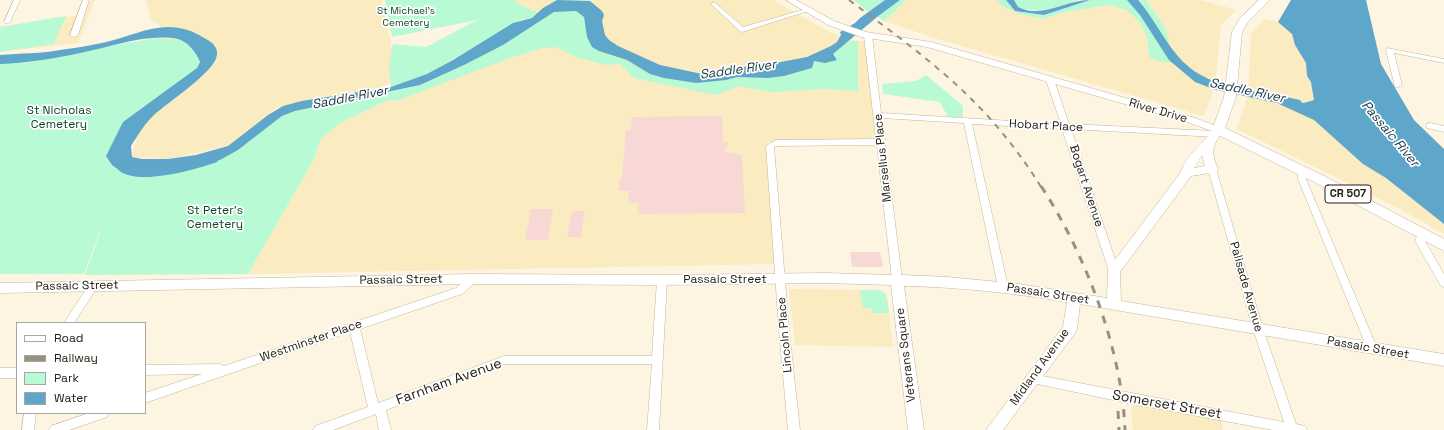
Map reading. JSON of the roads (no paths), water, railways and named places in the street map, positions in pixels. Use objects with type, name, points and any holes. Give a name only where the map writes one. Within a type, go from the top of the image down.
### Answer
[{"type":"main road","name":"River Drive","points":[[790,0],[839,27],[852,32],[866,36],[928,44],[1191,120],[1214,135],[1302,171],[1422,233],[1444,246]]},
{"type":"main road","points":[[1114,305],[1114,270],[1187,173],[1188,165],[1214,135],[1232,88],[1237,32],[1244,20],[1262,1]]},
{"type":"main road","name":"Palisade Avenue","points":[[1212,169],[1207,157],[1214,135]]},
{"type":"main road","points":[[1187,173],[1212,169]]},
{"type":"main road","name":"Passaic Street","points":[[0,288],[473,279],[780,279],[948,282],[1003,287],[1074,298],[1444,360]]},
{"type":"main road","name":"Veterans Square","points":[[897,280],[916,430]]},
{"type":"main road","name":"Midland Avenue","points":[[994,430],[1070,329],[1074,298]]},
{"type":"street","points":[[7,22],[17,0]]},
{"type":"street","points":[[74,35],[86,0]]},
{"type":"street","points":[[714,4],[742,30],[808,10]]},
{"type":"street","name":"Marsellus Place","points":[[866,36],[878,115],[897,280]]},
{"type":"street","points":[[1398,86],[1390,50],[1444,61]]},
{"type":"street","name":"Bogart Avenue","points":[[1050,80],[1114,270]]},
{"type":"street","name":"Hobart Place","points":[[878,115],[1214,135]]},
{"type":"street","points":[[968,121],[1003,287]]},
{"type":"street","points":[[1430,126],[1444,129]]},
{"type":"street","name":"Lincoln Place","points":[[794,430],[769,148],[771,144],[881,142]]},
{"type":"street","name":"Palisade Avenue","points":[[1212,169],[1258,329],[1295,429]]},
{"type":"street","points":[[1302,171],[1302,179],[1372,348]]},
{"type":"street","points":[[1422,233],[1420,241],[1444,283]]},
{"type":"street","name":"Westminster Place","points":[[146,398],[459,291],[473,279]]},
{"type":"street","points":[[653,430],[662,280]]},
{"type":"street","points":[[70,322],[93,286]]},
{"type":"street","points":[[354,326],[377,408],[385,430]]},
{"type":"street","name":"Farnham Avenue","points":[[319,430],[504,360],[656,360]]},
{"type":"street","points":[[146,370],[230,368]]},
{"type":"street","points":[[0,373],[16,373]]},
{"type":"street","name":"Somerset Street","points":[[1032,379],[1295,429]]},
{"type":"street","points":[[28,430],[30,414]]},
{"type":"street","points":[[55,430],[100,414]]},
{"type":"water","name":"Saddle River","points":[[557,0],[590,1],[602,11],[604,15],[602,21],[605,35],[609,40],[618,46],[660,65],[702,74],[712,73],[721,68],[760,66],[807,57],[837,42],[841,35],[840,32],[855,23],[885,0],[900,0],[833,54],[837,60],[825,63],[814,61],[812,68],[784,76],[768,78],[737,77],[726,80],[696,83],[664,78],[650,74],[627,60],[599,51],[592,47],[587,37],[584,17],[576,11],[554,12],[503,45],[420,85],[295,111],[282,116],[238,150],[220,160],[169,171],[123,173],[112,165],[106,156],[123,122],[197,68],[200,62],[199,59],[194,51],[185,42],[178,39],[167,38],[143,39],[53,58],[21,63],[0,64],[0,55],[45,52],[86,46],[154,28],[179,28],[192,32],[208,40],[217,50],[217,55],[214,62],[200,78],[151,118],[131,146],[132,157],[142,159],[168,159],[196,155],[228,146],[268,115],[283,106],[302,101],[391,87],[427,74],[453,60],[513,23],[532,18],[543,8]]},
{"type":"water","points":[[1006,0],[1014,0],[1018,7],[1027,10],[1040,11],[1075,2],[1090,0],[1044,15],[1015,11]]},
{"type":"water","name":"Passaic River","points":[[1291,0],[1366,0],[1381,64],[1414,120],[1444,149],[1444,224],[1386,178],[1363,164],[1314,120],[1279,104],[1279,99],[1304,103],[1314,100],[1311,82],[1307,76],[1306,63],[1295,45],[1292,34],[1278,22]]},
{"type":"waterway","name":"Saddle River","points":[[1132,0],[1144,13],[1173,58],[1199,80],[1216,86],[1296,103]]},
{"type":"waterway","name":"Saddle River","points":[[123,167],[143,172],[168,171],[192,166],[212,159]]},
{"type":"railway","points":[[849,0],[925,58],[978,105],[1013,146],[1041,187]]},
{"type":"railway","points":[[1041,186],[1072,241],[1086,271],[1098,303],[1109,335],[1117,367],[1125,430]]},
{"type":"railway","points":[[1118,411],[1119,430]]},
{"type":"park label","name":"St Michael's Cemetery","points":[[406,16]]},
{"type":"park label","name":"St Nicholas Cemetery","points":[[59,118]]},
{"type":"park label","name":"St Peter's Cemetery","points":[[215,218]]}]
